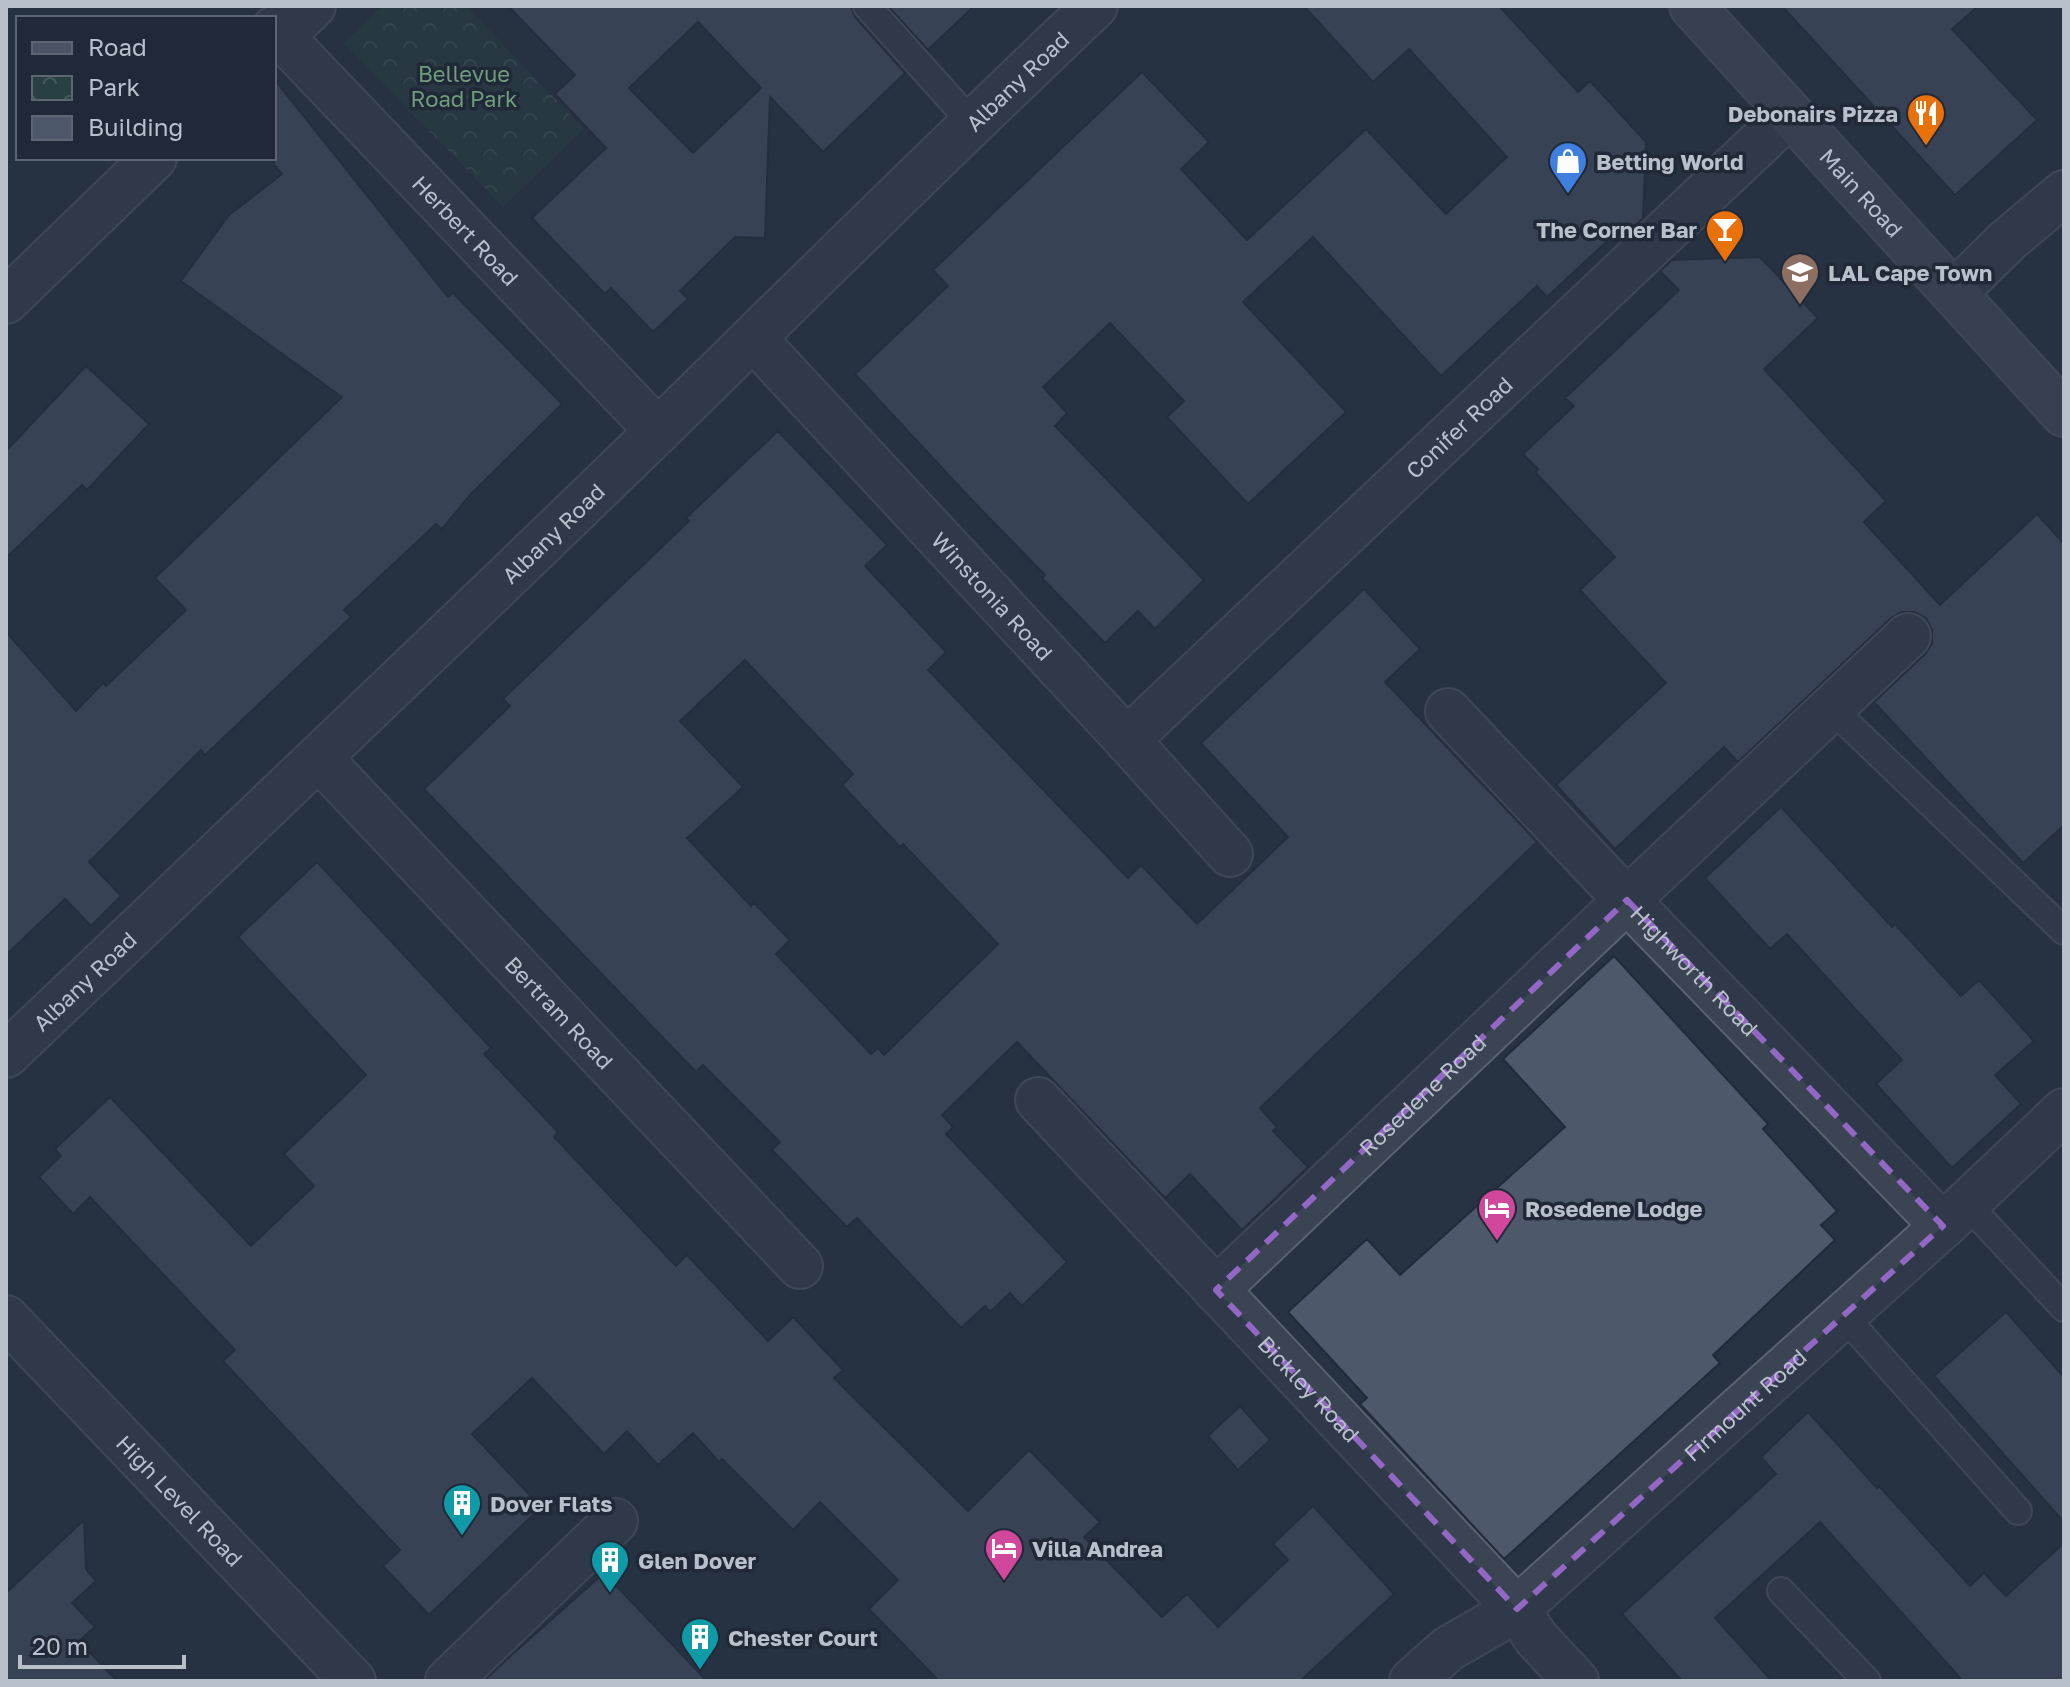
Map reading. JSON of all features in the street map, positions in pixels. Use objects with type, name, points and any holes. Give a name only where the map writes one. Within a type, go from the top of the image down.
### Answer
[{"type":"main road","name":"Main Road","points":[[1692,6],[2064,414]]},
{"type":"street","points":[[276,23],[313,6]]},
{"type":"street","name":"Albany Road","points":[[6,1055],[319,758],[1095,6]]},
{"type":"street","name":"Herbert Road","points":[[276,33],[658,431]]},
{"type":"street","name":"Conifer Road","points":[[1127,740],[1790,114]]},
{"type":"street","points":[[6,301],[152,160]]},
{"type":"street","points":[[1954,293],[2007,241],[2064,193]]},
{"type":"street","name":"Winstonia Road","points":[[753,338],[1230,854]]},
{"type":"street","name":"Rosedene Road","points":[[1216,1290],[1908,636]]},
{"type":"street","name":"Highworth Road","points":[[1448,711],[1627,900],[1955,1214]]},
{"type":"street","name":"Bertram Road","points":[[319,758],[800,1266]]},
{"type":"street","name":"Bickley Road","points":[[1038,1100],[1517,1609],[1536,1638],[1576,1681]]},
{"type":"street","name":"Firmount Road","points":[[1412,1681],[1448,1649],[1517,1609],[1955,1214],[2064,1111]]},
{"type":"street","name":"High Level Road","points":[[6,1318],[353,1681]]},
{"type":"street","points":[[448,1681],[615,1521]]},
{"type":"lane","points":[[867,6],[972,123]]},
{"type":"lane","points":[[1831,708],[2064,931]]},
{"type":"lane","points":[[1955,1214],[2064,1308]]},
{"type":"lane","points":[[1843,1315],[2018,1511]]},
{"type":"lane","points":[[1781,1591],[1867,1681]]},
{"type":"highlighted area","points":[[1627,900],[1943,1226],[1517,1609],[1216,1290]]},
{"type":"green space","name":"Bellevue Road Park","points":[[382,6],[466,6],[584,129],[503,207],[344,43]]},
{"type":"building","points":[[508,6],[851,6],[855,17],[905,73],[823,152],[770,97],[765,238],[735,237],[680,291],[688,299],[653,332],[611,288],[605,294],[532,218],[606,148],[555,94],[575,75]],"holes":[[[698,22],[761,88],[693,153],[629,88]]]},
{"type":"building","points":[[888,6],[974,6],[928,50]]},
{"type":"building","points":[[1304,6],[1499,6],[1578,92],[1590,81],[1646,142],[1643,218],[1626,235],[1620,229],[1547,297],[1537,286],[1441,376],[1313,237],[1243,302],[1346,412],[1248,504],[1167,417],[1184,401],[1110,323],[1043,387],[1067,413],[1055,426],[1204,580],[1155,629],[1138,611],[1105,643],[855,374],[948,286],[933,270],[1142,72],[1209,142],[1181,169],[1247,240],[1366,129],[1446,214],[1507,157],[1409,49],[1373,82]]},
{"type":"building","points":[[1782,6],[1978,6],[1952,29],[2037,120],[1955,195]]},
{"type":"building","points":[[276,82],[448,297],[453,293],[562,404],[470,495],[442,529],[436,524],[344,610],[351,617],[205,755],[201,750],[89,862],[121,896],[91,926],[65,899],[6,955],[6,632],[76,711],[186,610],[155,578],[342,397],[181,281],[229,215],[282,174],[274,164]]},
{"type":"building","points":[[1760,257],[1818,318],[1764,369],[1886,501],[1864,522],[1940,605],[2037,514],[2064,544],[2064,825],[2023,863],[1874,702],[1932,644],[1932,630],[1926,618],[1914,612],[1902,612],[1891,618],[1738,762],[1724,747],[1615,849],[1556,785],[1666,683],[1580,590],[1615,557],[1536,473],[1538,469],[1523,454],[1574,406],[1565,398],[1679,290],[1660,271],[1672,260]]},
{"type":"building","points":[[86,366],[149,424],[87,490],[82,485],[6,558],[6,451]]},
{"type":"building","points":[[778,431],[887,545],[865,566],[946,652],[928,670],[1128,878],[1141,865],[1197,924],[1288,837],[1201,743],[1364,589],[1420,649],[1385,682],[1537,842],[1260,1108],[1277,1127],[1273,1131],[1308,1167],[1242,1230],[1190,1174],[1165,1198],[1017,1042],[942,1115],[953,1127],[946,1134],[1067,1262],[1022,1306],[1010,1293],[990,1312],[985,1306],[961,1328],[857,1218],[847,1227],[772,1150],[780,1142],[703,1065],[696,1072],[424,789],[510,706],[503,699],[689,521],[686,518]],"holes":[[[745,660],[853,774],[842,785],[998,944],[884,1055],[878,1048],[871,1054],[776,954],[790,940],[754,903],[751,906],[687,838],[743,787],[680,721]]]},
{"type":"building","points":[[1781,807],[1961,996],[1979,980],[2034,1041],[1995,1075],[2021,1104],[1952,1168],[1876,1084],[1902,1060],[1787,934],[1770,949],[1705,878]]},
{"type":"building","points":[[317,862],[491,1048],[484,1054],[558,1132],[554,1137],[676,1266],[687,1255],[768,1341],[793,1317],[843,1370],[834,1378],[968,1511],[1029,1450],[1100,1522],[1084,1537],[1162,1617],[1187,1594],[1218,1627],[1288,1560],[1273,1544],[1313,1506],[1394,1594],[1300,1681],[939,1681],[869,1609],[898,1580],[820,1502],[793,1530],[722,1459],[719,1462],[693,1433],[658,1465],[627,1431],[604,1454],[532,1378],[472,1434],[541,1507],[429,1615],[383,1566],[400,1550],[223,1361],[235,1350],[90,1197],[73,1214],[39,1177],[61,1156],[55,1149],[110,1097],[251,1246],[314,1186],[284,1154],[366,1075],[238,937]]},
{"type":"building","points":[[1614,956],[1768,1124],[1763,1129],[1837,1211],[1821,1225],[1835,1240],[1713,1355],[1720,1363],[1504,1559],[1360,1404],[1367,1398],[1288,1312],[1367,1239],[1400,1275],[1565,1127],[1503,1059]]},
{"type":"building","points":[[2006,1312],[2064,1377],[2064,1522],[1934,1376]]},
{"type":"building","points":[[1240,1406],[1270,1440],[1238,1470],[1208,1436]]},
{"type":"building","points":[[1808,1412],[1970,1586],[1984,1573],[2006,1596],[2064,1543],[2064,1681],[1963,1681],[1820,1522],[1715,1618],[1772,1681],[1682,1681],[1622,1614],[1776,1474],[1761,1457]]},
{"type":"building","points":[[84,1520],[86,1569],[96,1581],[72,1603],[95,1627],[79,1641],[117,1681],[6,1681],[6,1593]]},
{"type":"building","name":"Glen Dover","points":[[604,1573],[707,1681],[484,1681],[507,1659]]},
{"type":"place","name":"Debonairs Pizza","points":[[1926,147]]},
{"type":"place","name":"Betting World","points":[[1568,195]]},
{"type":"place","name":"The Corner Bar","points":[[1725,263]]},
{"type":"place","name":"LAL Cape Town","points":[[1800,306]]},
{"type":"place","name":"Rosedene Lodge","points":[[1497,1242]]},
{"type":"place","name":"Dover Flats","points":[[462,1537]]},
{"type":"place","name":"Villa Andrea","points":[[1004,1582]]},
{"type":"place","name":"Glen Dover","points":[[610,1594]]},
{"type":"place","name":"Chester Court","points":[[700,1671]]}]
